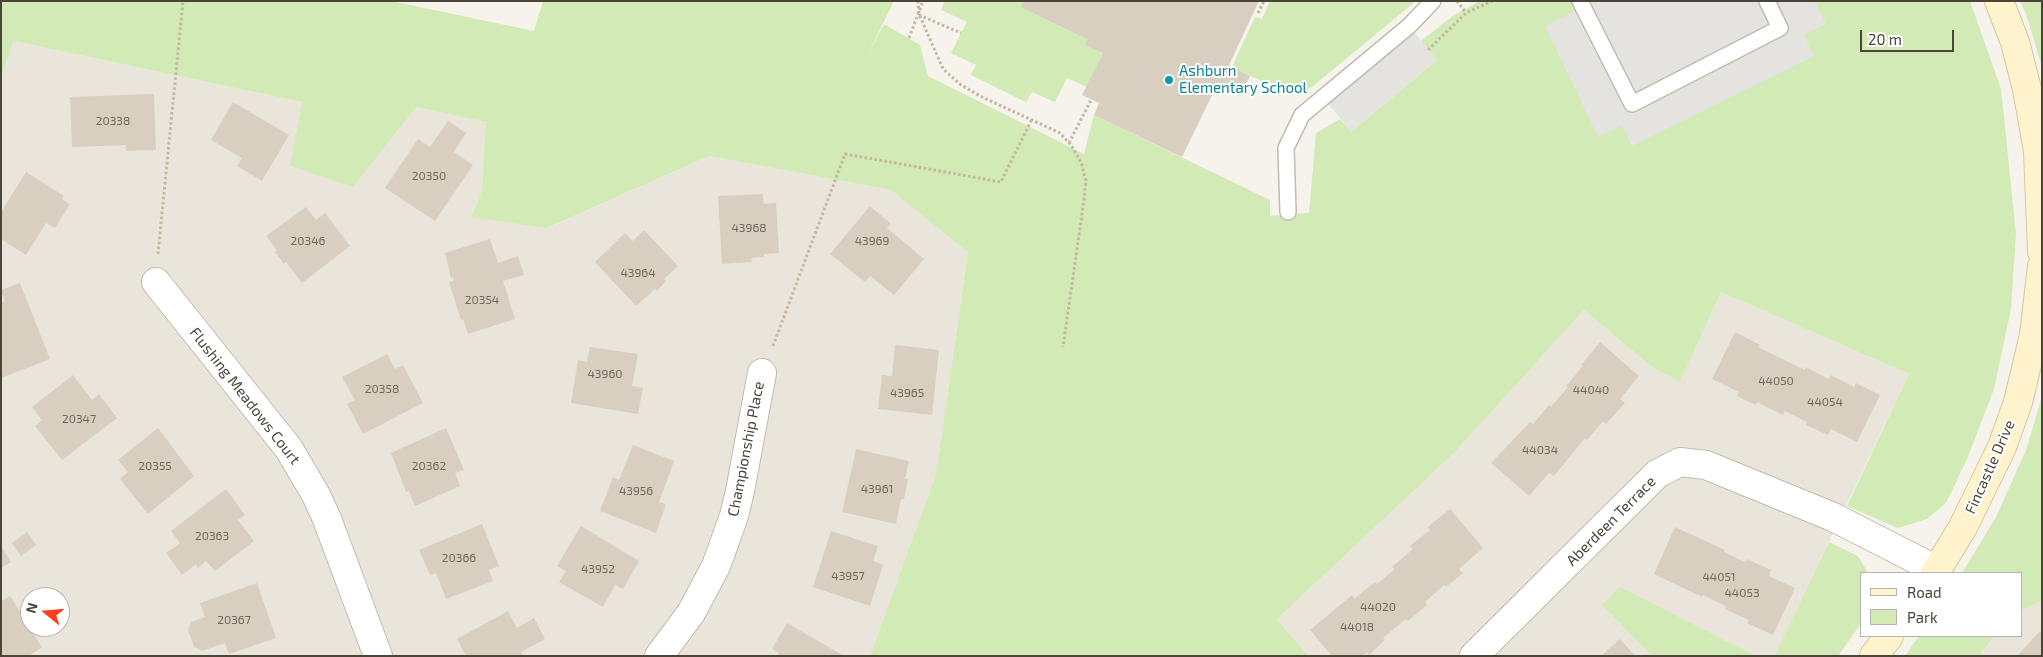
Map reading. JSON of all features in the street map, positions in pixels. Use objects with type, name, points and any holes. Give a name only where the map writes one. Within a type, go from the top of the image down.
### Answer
[{"type":"street","points":[[1999,1],[2015,42],[2027,90],[2038,151],[2042,252]]},
{"type":"street","name":"Fincastle Drive","points":[[1936,571],[1963,526],[2002,447],[2018,402],[2034,335],[2042,266]]},
{"type":"street","name":"Flushing Meadows Court","points":[[156,282],[289,449],[316,495],[327,520],[378,656]]},
{"type":"street","name":"Championship Place","points":[[659,656],[691,613],[716,566],[734,516],[762,373]]},
{"type":"street","name":"Aberdeen Terrace","points":[[1474,656],[1657,474],[1680,462],[1706,465],[1833,518],[1936,571]]},
{"type":"street","points":[[1874,656],[1888,637]]},
{"type":"lane","points":[[1288,212],[1286,148],[1302,115],[1409,26],[1433,1]]},
{"type":"lane","points":[[1580,1],[1632,104],[1780,28],[1767,1]]},
{"type":"path","points":[[156,282],[183,1]]},
{"type":"path","points":[[918,1],[919,14],[943,69],[961,85],[982,97],[1060,133],[1081,162],[1086,180],[1063,347]]},
{"type":"path","points":[[909,38],[923,1]]},
{"type":"path","points":[[1258,13],[1264,1]]},
{"type":"path","points":[[1457,1],[1466,13]]},
{"type":"path","points":[[1428,50],[1466,13],[1492,1]]},
{"type":"path","points":[[919,14],[961,33]]},
{"type":"path","points":[[1069,143],[1091,100]]},
{"type":"path","points":[[762,373],[785,317],[845,154],[1001,182],[1032,119]]},
{"type":"shaded area","points":[[1595,1],[1815,1],[1826,24],[1804,35],[1814,56],[1632,146],[1622,125],[1598,137],[1545,26]]},
{"type":"shaded area","points":[[1409,26],[1437,60],[1351,132],[1323,97]]},
{"type":"shaded area","points":[[14,41],[302,102],[416,107],[487,122],[482,190],[471,216],[548,228],[709,156],[891,190],[968,251],[936,474],[870,656],[1,656],[1,77]]},
{"type":"shaded area","points":[[1721,292],[1909,374],[1774,656],[1757,656],[1724,640],[1602,605],[1652,656],[1308,656],[1277,619],[1454,453],[1584,310],[1652,367],[1680,382]]},
{"type":"shaded area","points":[[2042,600],[2042,656],[1979,656],[1993,637],[2023,637],[2023,610]]},
{"type":"green space","points":[[1,1],[391,1],[534,31],[543,1],[894,1],[866,58],[884,24],[920,45],[928,76],[1084,154],[1094,115],[1270,200],[1270,216],[1309,213],[1316,133],[1340,119],[1351,132],[1437,60],[1421,41],[1454,15],[1480,1],[1970,1],[2001,89],[2016,233],[2011,309],[1994,389],[1967,459],[1946,503],[1927,519],[1898,528],[1847,506],[1909,374],[1721,292],[1680,382],[1652,367],[1584,310],[1454,453],[1277,619],[1308,656],[870,656],[936,474],[968,252],[891,190],[709,156],[547,228],[471,217],[482,190],[486,122],[416,107],[353,187],[290,166],[302,102],[14,41],[1,77]]},
{"type":"green space","points":[[945,1],[1024,1],[1087,39],[1085,45],[1103,53],[1087,87],[1067,78],[1055,102],[1032,92],[1026,102],[971,75],[976,65],[951,53],[967,22],[941,10]]},
{"type":"green space","points":[[1270,1],[1416,1],[1312,87],[1299,93],[1286,93],[1232,67],[1255,17],[1262,19]]},
{"type":"green space","points":[[2020,1],[2042,1],[2042,67],[2026,14]]},
{"type":"green space","points":[[2042,396],[2042,600],[2023,610],[2023,572],[1963,572],[1996,517],[2026,450]]},
{"type":"green space","points":[[1829,542],[1858,556],[1867,572],[1860,572],[1860,625],[1838,656],[1774,656]]},
{"type":"green space","points":[[1620,587],[1757,656],[1652,656],[1602,605]]},
{"type":"green space","points":[[1918,637],[1993,637],[1979,656],[1905,656]]},
{"type":"building","name":"Ashburn Elementary School","points":[[1024,1],[1259,1],[1229,65],[1250,76],[1240,96],[1217,85],[1182,157],[1094,115],[1099,103],[1082,95],[1103,53],[1085,45],[1087,39],[1021,7]]},
{"type":"building","points":[[154,94],[156,150],[126,151],[126,145],[72,147],[70,97]]},
{"type":"building","points":[[233,102],[289,135],[262,181],[237,166],[242,158],[211,140]]},
{"type":"building","points":[[448,121],[466,133],[454,152],[473,165],[435,221],[385,188],[418,139],[430,147]]},
{"type":"building","points":[[26,172],[64,196],[62,199],[70,204],[55,228],[46,223],[26,255],[1,239],[1,212]]},
{"type":"building","points":[[763,194],[764,204],[776,203],[779,253],[764,254],[764,257],[751,258],[752,262],[722,264],[718,196]]},
{"type":"building","points":[[870,206],[891,224],[887,228],[924,259],[894,295],[870,276],[865,282],[830,254]]},
{"type":"building","points":[[306,207],[316,220],[325,213],[350,246],[302,283],[286,262],[284,264],[275,252],[277,250],[266,236]]},
{"type":"building","points":[[644,230],[678,266],[664,279],[666,281],[657,291],[655,289],[636,306],[595,262],[625,233],[633,241]]},
{"type":"building","points":[[490,239],[498,263],[518,256],[524,275],[503,281],[515,319],[468,334],[463,319],[461,320],[449,282],[454,281],[453,277],[451,278],[445,253]]},
{"type":"building","points":[[20,283],[50,359],[1,378],[1,303],[5,301],[1,290]]},
{"type":"building","points":[[1735,332],[1760,345],[1758,347],[1805,370],[1805,367],[1829,379],[1831,375],[1854,387],[1856,383],[1880,395],[1857,442],[1831,429],[1828,435],[1806,425],[1807,422],[1785,411],[1783,415],[1757,402],[1756,405],[1737,396],[1739,392],[1712,379]]},
{"type":"building","points":[[1600,342],[1639,376],[1620,399],[1625,403],[1606,424],[1603,421],[1587,440],[1585,438],[1554,476],[1549,473],[1529,496],[1491,463],[1530,422],[1533,424],[1549,405],[1551,407],[1568,387],[1566,386]]},
{"type":"building","points":[[895,345],[939,350],[932,415],[878,409],[882,375],[892,376]]},
{"type":"building","points":[[590,347],[638,354],[632,386],[643,388],[638,414],[571,403],[578,360],[587,362]]},
{"type":"building","points":[[387,354],[395,369],[403,365],[423,403],[363,434],[347,404],[355,400],[342,377]]},
{"type":"building","points":[[73,375],[92,400],[99,394],[117,418],[62,460],[35,426],[42,420],[32,407]]},
{"type":"building","points":[[158,428],[194,476],[148,514],[120,479],[128,472],[118,460]]},
{"type":"building","points":[[446,428],[464,470],[455,473],[460,486],[415,506],[409,491],[406,492],[391,453]]},
{"type":"building","points":[[633,445],[674,461],[659,502],[666,504],[656,533],[600,511],[613,477],[619,480]]},
{"type":"building","points":[[856,449],[909,461],[905,479],[908,479],[904,499],[901,499],[896,524],[842,512]]},
{"type":"building","points":[[226,489],[245,515],[238,520],[254,541],[215,571],[206,561],[198,568],[196,564],[182,575],[166,553],[180,543],[171,531]]},
{"type":"building","points":[[1450,509],[1483,548],[1459,569],[1463,573],[1446,587],[1444,585],[1425,602],[1427,605],[1383,638],[1385,640],[1369,655],[1367,652],[1362,656],[1332,656],[1310,630],[1352,595],[1355,598],[1375,582],[1377,584],[1395,569],[1392,567],[1413,549],[1410,546],[1430,530],[1428,527]]},
{"type":"building","points":[[482,524],[499,566],[489,570],[493,581],[446,599],[436,573],[430,575],[419,550]]},
{"type":"building","points":[[581,526],[639,561],[623,589],[615,585],[603,607],[559,582],[566,571],[557,566]]},
{"type":"building","points":[[1675,527],[1725,550],[1724,552],[1745,562],[1747,559],[1771,570],[1769,576],[1795,588],[1773,635],[1747,623],[1749,620],[1725,609],[1726,606],[1703,595],[1702,597],[1654,574]]},
{"type":"building","points":[[831,531],[878,546],[873,561],[883,565],[870,606],[813,587]]},
{"type":"building","points":[[27,532],[36,545],[21,556],[12,543]]},
{"type":"building","points":[[1,546],[11,562],[1,568]]},
{"type":"building","points":[[257,583],[276,638],[229,654],[225,643],[202,651],[194,647],[188,630],[191,622],[205,617],[200,603]]},
{"type":"building","points":[[10,596],[20,611],[20,637],[36,637],[42,647],[29,656],[1,656],[1,601]]},
{"type":"building","points":[[508,611],[517,628],[534,618],[545,639],[521,652],[523,656],[466,656],[457,639]]},
{"type":"building","points":[[787,623],[844,656],[778,656],[779,653],[772,649]]},
{"type":"building","points":[[2040,631],[2042,633],[2042,656],[2017,656]]},
{"type":"building","points":[[1620,639],[1635,656],[1601,656]]},
{"type":"place","name":"Ashburn Elementary School","points":[[1169,80]]}]
